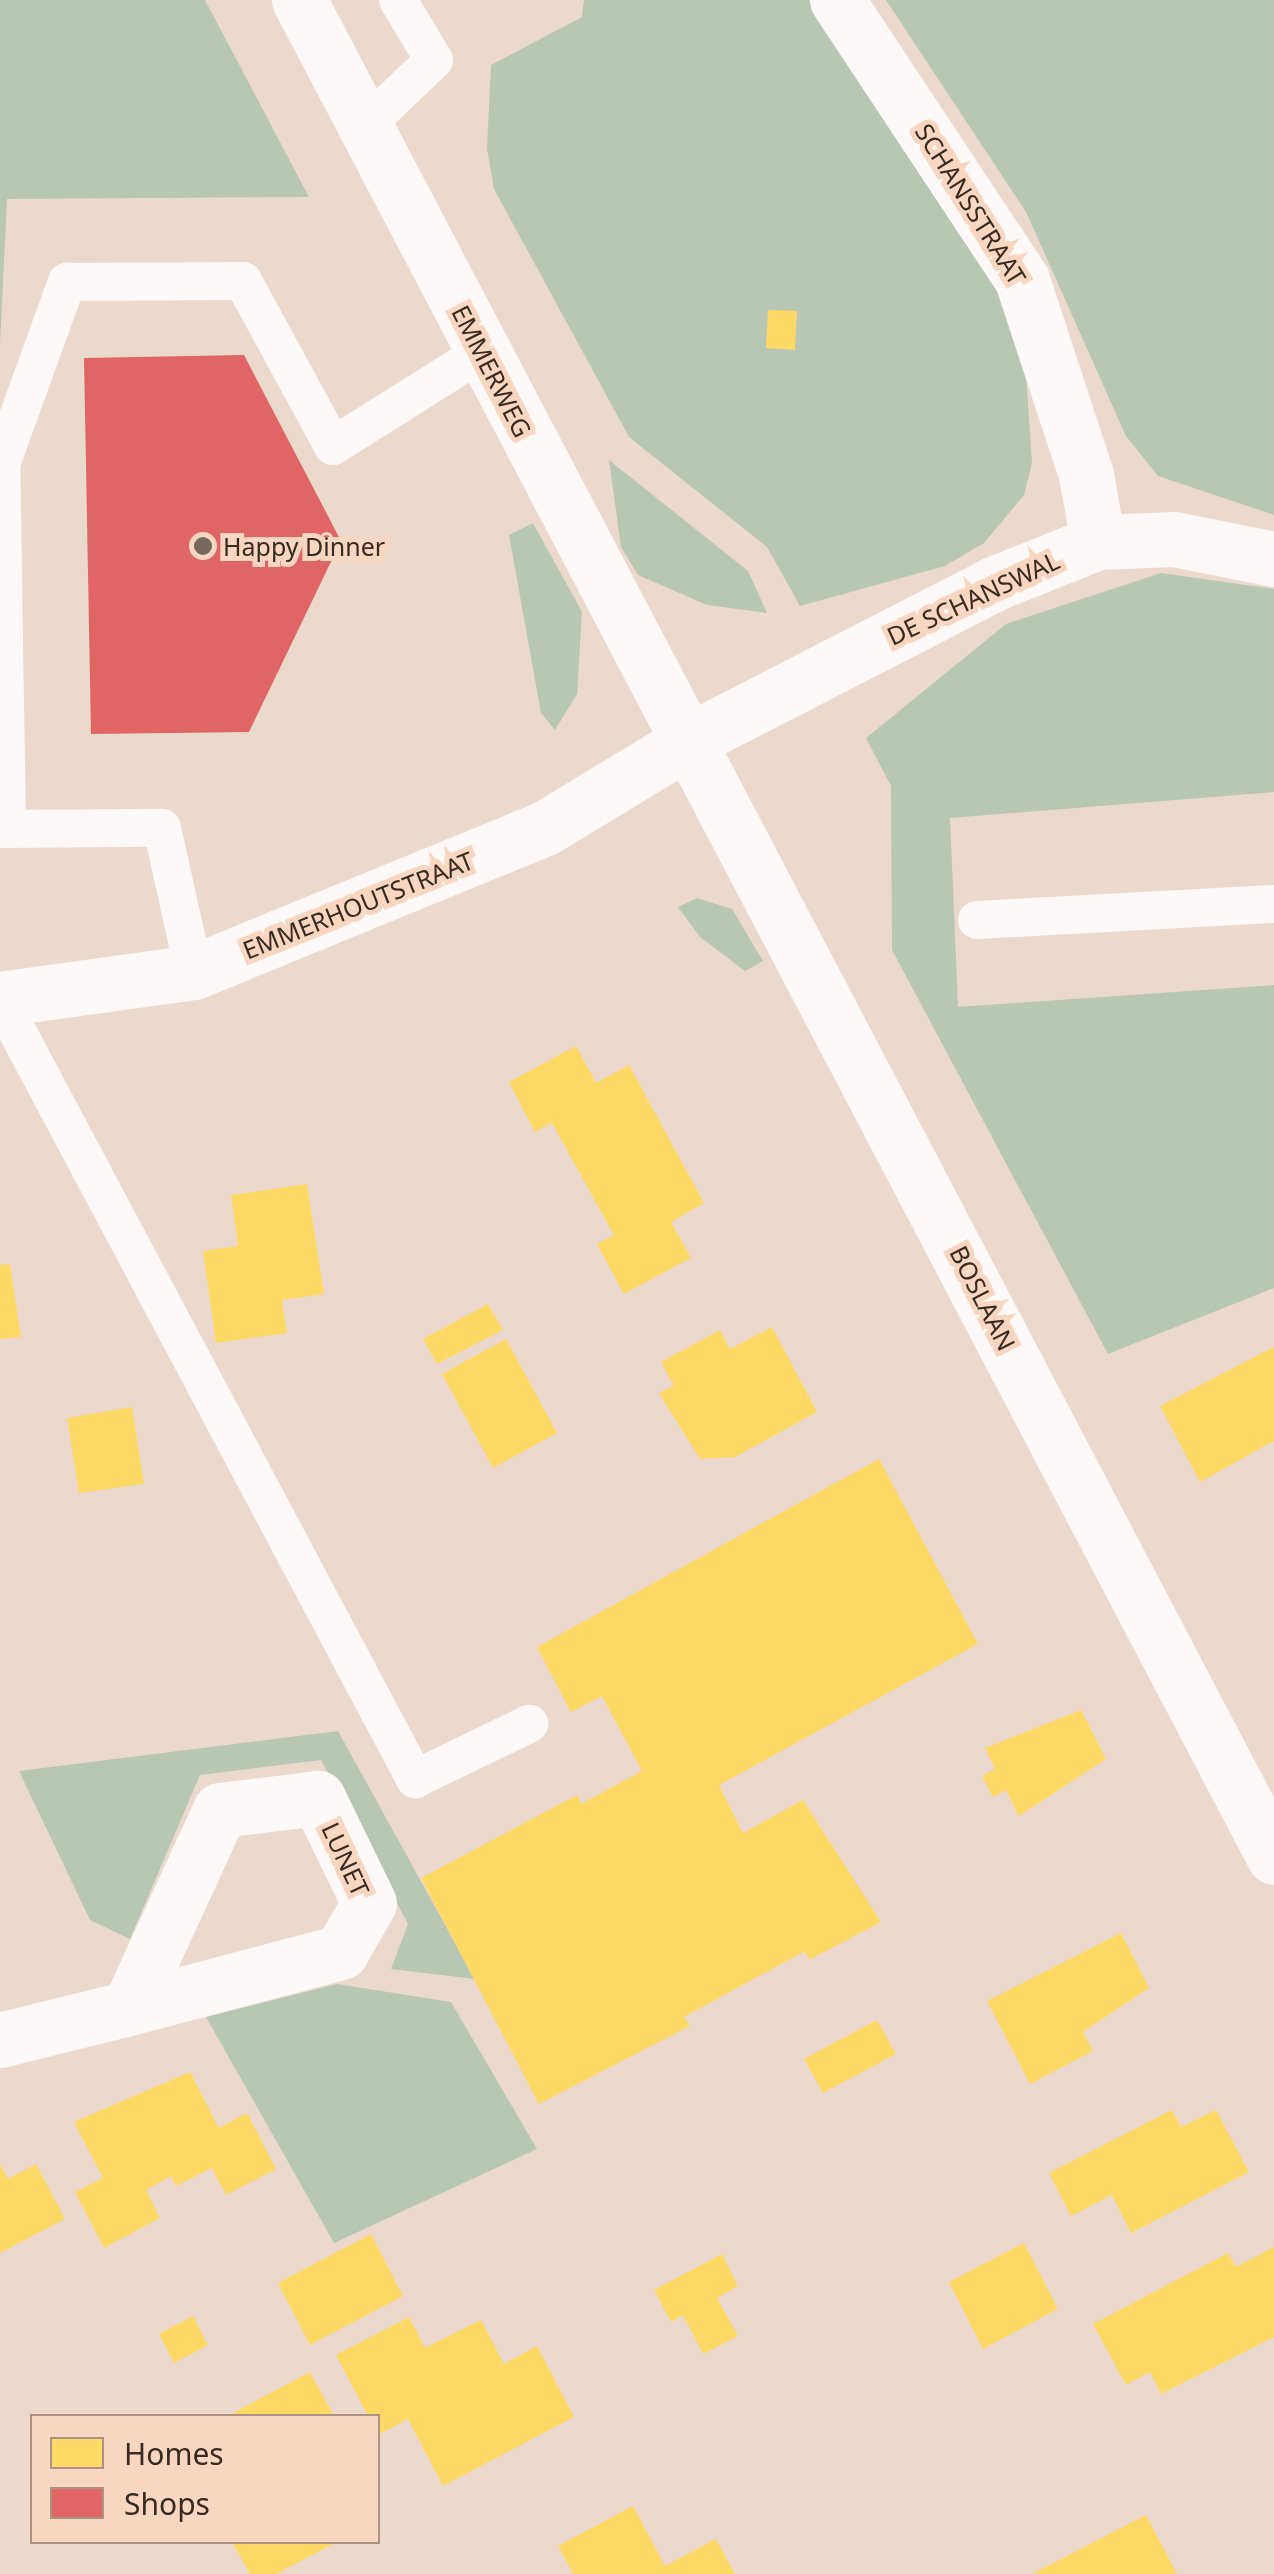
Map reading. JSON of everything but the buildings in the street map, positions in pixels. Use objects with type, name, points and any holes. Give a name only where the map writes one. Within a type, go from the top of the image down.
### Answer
[{"type":"street","name":"EMMERWEG","points":[[299,0],[482,352],[692,739]]},
{"type":"street","name":"SCHANSSTRAAT","points":[[837,0],[1022,280],[1086,475],[1098,542]]},
{"type":"street","name":"DE SCHANSWAL","points":[[692,739],[993,584],[1098,542],[1174,539],[1274,559]]},
{"type":"street","name":"EMMERHOUTSTRAAT","points":[[0,999],[194,972],[545,828],[692,739]]},
{"type":"street","name":"BOSLAAN","points":[[692,739],[1274,1857]]},
{"type":"street","name":"LUNET","points":[[0,2040],[130,2008],[341,1952],[369,1903],[318,1798],[220,1810],[130,2008]]},
{"type":"lane","points":[[366,125],[434,60],[398,0]]},
{"type":"lane","points":[[194,972],[162,828],[4,829],[1,464],[67,282],[243,282],[333,446],[482,352]]},
{"type":"lane","points":[[977,920],[1274,904]]},
{"type":"lane","points":[[0,999],[415,1779],[529,1724]]},
{"type":"green space","points":[[0,0],[205,0],[309,197],[7,199],[0,344]]},
{"type":"green space","points":[[584,0],[809,0],[980,248],[1025,359],[1032,463],[1024,495],[984,543],[945,566],[800,606],[767,547],[629,437],[494,189],[487,148],[491,65],[582,17]]},
{"type":"green space","points":[[886,0],[1274,0],[1274,515],[1158,476],[1126,436],[1026,212]]},
{"type":"green space","points":[[609,460],[748,571],[767,613],[707,605],[638,575],[621,547]]},
{"type":"green space","points":[[533,523],[582,612],[577,694],[555,730],[541,713],[509,535]]},
{"type":"green space","points":[[1161,573],[1274,589],[1274,792],[950,818],[958,1007],[1274,985],[1274,1288],[1108,1354],[892,950],[891,786],[866,738],[1006,624]]},
{"type":"green space","points":[[697,898],[732,909],[763,961],[745,971],[700,937],[678,907]]},
{"type":"green space","points":[[338,1731],[475,1979],[391,1969],[408,1924],[321,1760],[200,1775],[130,1939],[90,1920],[19,1771]]},
{"type":"green space","points":[[337,1984],[451,2002],[537,2149],[334,2243],[206,2017]]},
{"type":"place","name":"Happy Dinner","points":[[203,546]]}]
